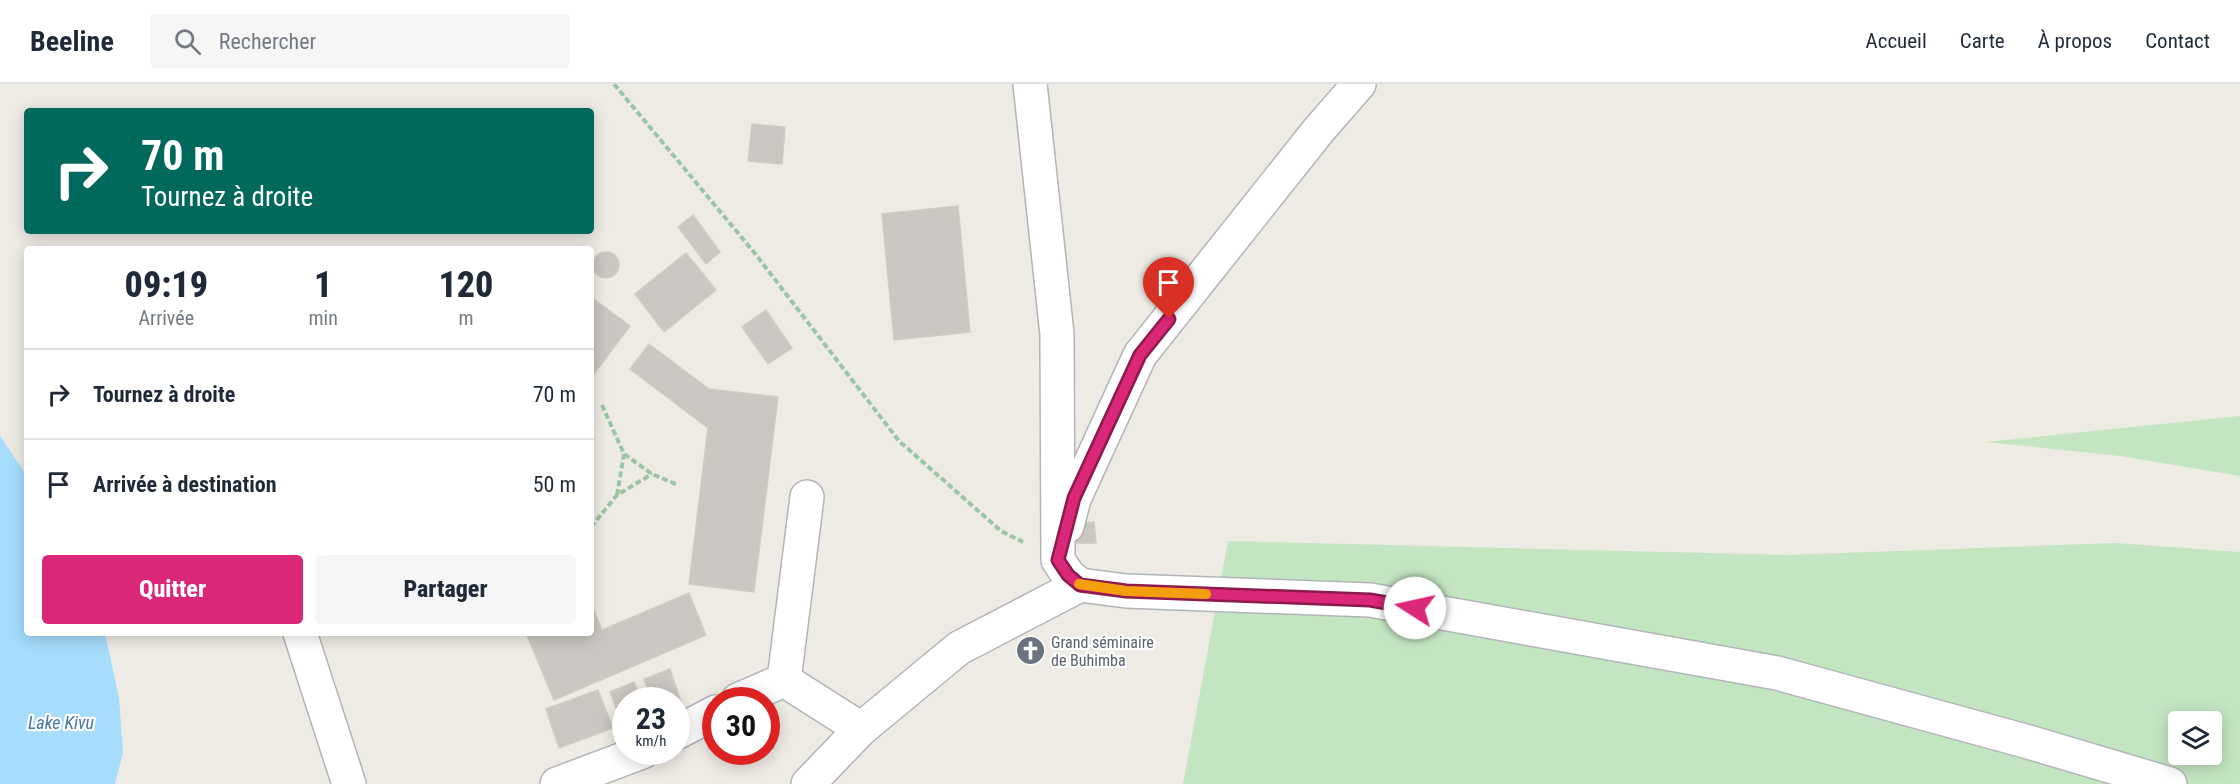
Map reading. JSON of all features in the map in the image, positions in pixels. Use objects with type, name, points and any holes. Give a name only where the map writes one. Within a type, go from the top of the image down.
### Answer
[{"type":"street","points":[[1030,84],[1057,334],[1058,560],[1068,575],[1080,585],[1126,591],[1370,600],[1777,673],[2025,741],[2170,784]]},
{"type":"street","points":[[1058,560],[1074,498],[1140,355],[1318,131],[1359,84]]},
{"type":"street","points":[[784,680],[807,497]]},
{"type":"street","points":[[808,784],[861,729],[959,648],[1080,585]]},
{"type":"street","points":[[301,636],[349,784]]},
{"type":"street","points":[[768,687],[784,680]]},
{"type":"street","points":[[784,680],[861,729]]},
{"type":"street","points":[[557,784],[612,763]]},
{"type":"path","points":[[614,84],[753,251],[899,441],[1001,531],[1058,560]]},
{"type":"path","points":[[602,405],[624,454],[652,474],[678,485]]},
{"type":"path","points":[[617,495],[624,454]]},
{"type":"path","points":[[594,523],[617,495],[652,474]]},
{"type":"green space","points":[[2240,416],[2240,476],[2120,456],[1985,442]]},
{"type":"green space","points":[[1228,541],[1787,555],[2115,543],[2240,552],[2240,784],[1183,784]]},
{"type":"water","name":"Lake Kivu","points":[[0,436],[24,472],[24,636],[106,636],[119,698],[123,752],[115,784],[0,784]]},
{"type":"building","points":[[752,124],[785,127],[782,164],[748,161]]},
{"type":"building","points":[[958,206],[970,332],[894,340],[882,214]]},
{"type":"building","points":[[693,215],[720,252],[706,264],[678,227]]},
{"type":"building","points":[[601,253],[611,253],[618,260],[618,270],[611,277],[601,277],[594,270],[594,260]]},
{"type":"building","points":[[686,253],[716,290],[664,332],[635,294]]},
{"type":"building","points":[[594,299],[630,326],[594,374]]},
{"type":"building","points":[[766,310],[792,348],[768,364],[742,327]]},
{"type":"building","points":[[649,344],[709,389],[778,397],[754,592],[689,584],[708,428],[630,369]]},
{"type":"building","points":[[1094,522],[1096,543],[1075,543],[1074,523]]},
{"type":"building","points":[[689,593],[706,635],[554,700],[527,636],[594,636],[594,611],[602,630]]},
{"type":"building","points":[[670,669],[676,687],[647,687],[644,679]]},
{"type":"building","points":[[634,682],[636,687],[622,687]]},
{"type":"building","points":[[598,690],[612,728],[559,748],[546,709]]},
{"type":"slow traffic","points":[[1079,584],[1126,591],[1206,594]]},
{"type":"place","name":"Grand séminaire de Buhimba","points":[[1030,651]]},
{"type":"route","points":[[1169,319],[1140,355],[1074,498],[1058,560],[1068,575],[1080,585],[1126,591],[1370,600],[1415,608]]}]
